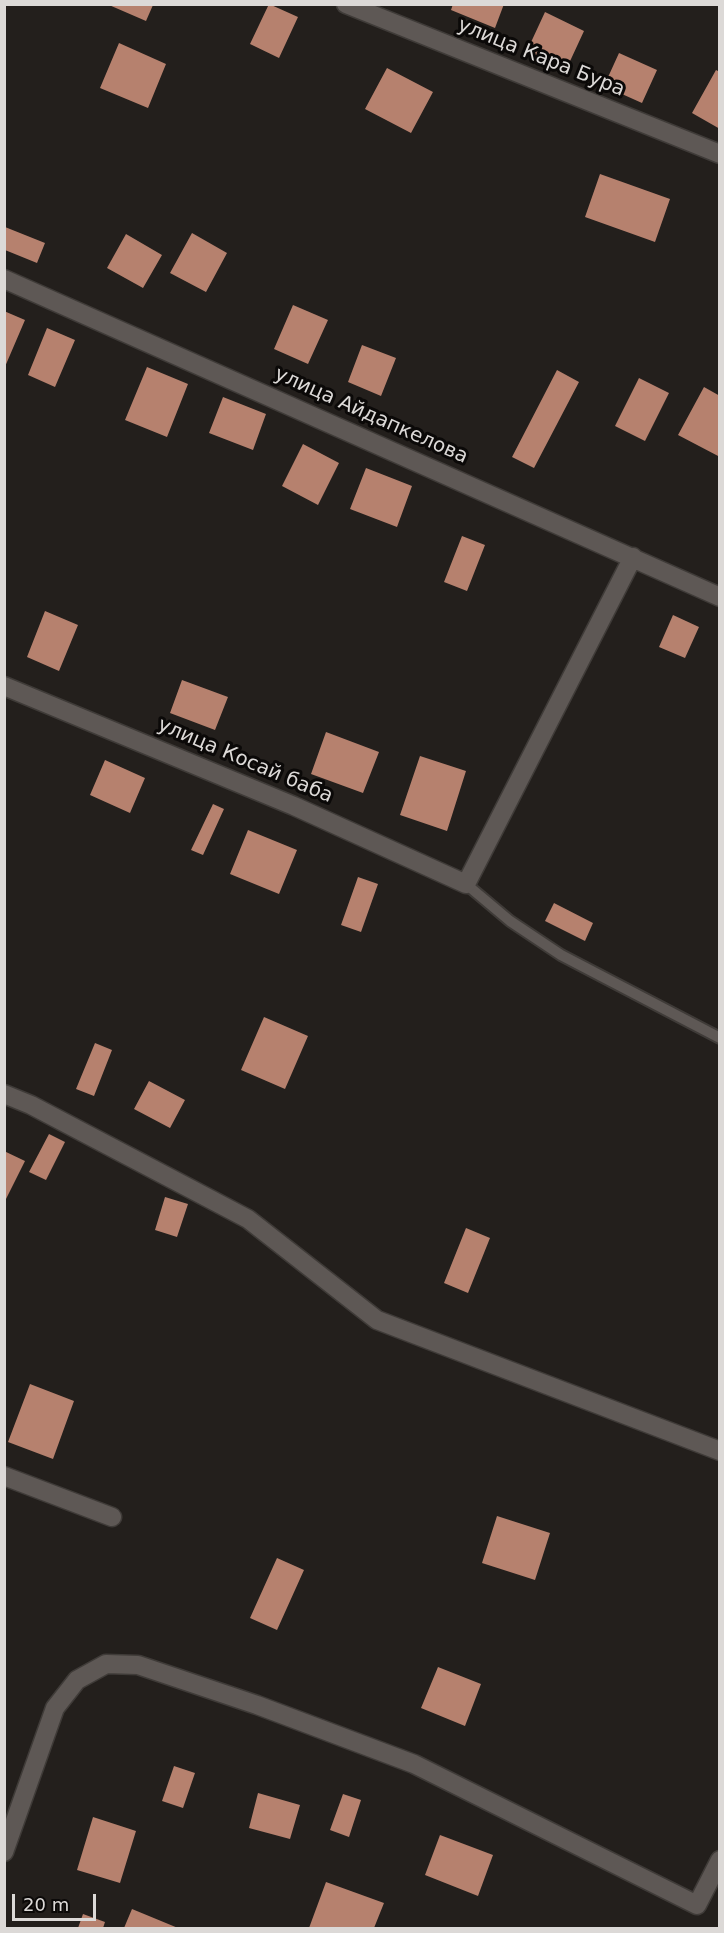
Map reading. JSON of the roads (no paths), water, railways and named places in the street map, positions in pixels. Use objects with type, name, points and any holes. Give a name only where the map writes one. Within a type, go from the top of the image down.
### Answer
[{"type":"street","name":"улица Кара Бура","points":[[346,4],[720,154]]},
{"type":"street","name":"улица Айдапкелова","points":[[4,279],[720,597]]},
{"type":"street","points":[[466,884],[633,557]]},
{"type":"street","name":"улица Косай баба","points":[[4,686],[262,793],[466,884]]},
{"type":"street","points":[[4,1094],[31,1105],[248,1219],[377,1320],[720,1451]]},
{"type":"street","points":[[4,1476],[112,1517]]},
{"type":"street","points":[[4,1852],[55,1708],[76,1680],[106,1664],[138,1665],[257,1705],[414,1764],[697,1905],[720,1860]]},
{"type":"lane","points":[[466,884],[510,921],[561,955],[720,1038]]}]
